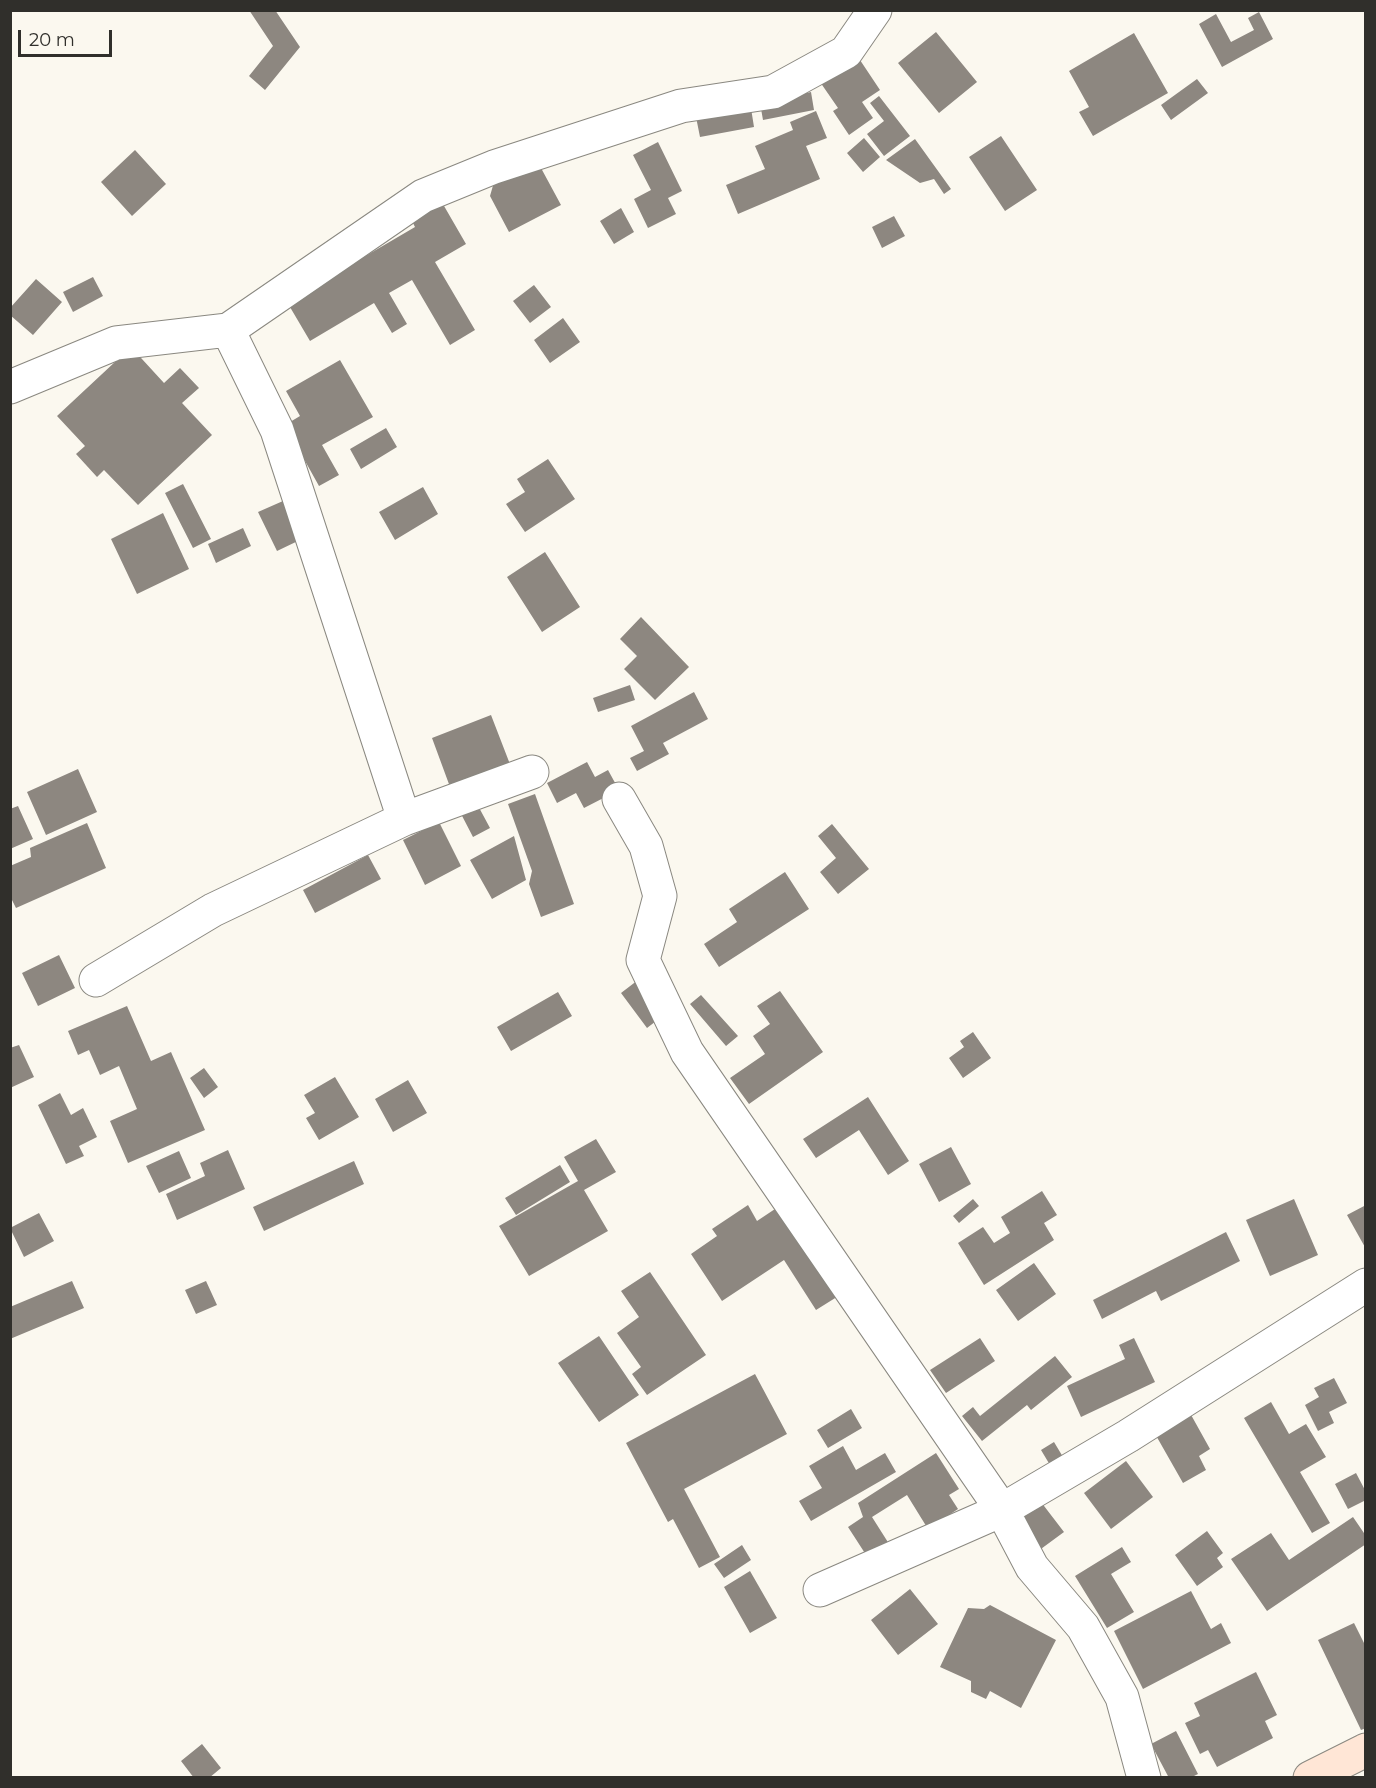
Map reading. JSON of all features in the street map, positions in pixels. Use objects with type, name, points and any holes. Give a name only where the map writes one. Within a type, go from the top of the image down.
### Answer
[{"type":"street","points":[[10,387],[116,344],[228,330],[423,196],[494,167],[681,106],[773,92],[846,52],[875,10]]},
{"type":"street","points":[[228,330],[277,430],[404,819]]},
{"type":"street","points":[[96,980],[213,910],[404,819],[532,772]]},
{"type":"street","points":[[619,799],[646,846],[660,896],[643,960],[687,1053],[1002,1509],[1032,1567],[1083,1627],[1122,1697],[1144,1778]]},
{"type":"street","points":[[820,1590],[1002,1509],[1128,1436],[1365,1285]]},
{"type":"street","points":[[1310,1778],[1365,1750]]},
{"type":"building","points":[[249,10],[275,10],[300,47],[265,90],[249,76],[273,46]]},
{"type":"building","points":[[1259,12],[1273,39],[1222,67],[1199,24],[1216,14],[1231,42],[1254,30],[1248,18]]},
{"type":"building","points":[[936,32],[977,82],[939,113],[898,63]]},
{"type":"building","points":[[1134,33],[1168,93],[1093,136],[1079,112],[1089,107],[1069,71]]},
{"type":"building","points":[[856,54],[880,90],[862,102],[873,118],[849,135],[833,111],[838,108],[818,79]]},
{"type":"building","points":[[1197,79],[1208,93],[1171,120],[1161,105]]},
{"type":"building","points":[[811,92],[814,110],[763,120],[760,103]]},
{"type":"building","points":[[879,96],[910,136],[884,156],[867,134],[884,121],[870,103]]},
{"type":"building","points":[[750,102],[754,127],[700,137],[695,112]]},
{"type":"building","points":[[816,111],[827,138],[806,146],[820,179],[738,214],[726,185],[765,169],[755,146],[793,130],[790,122]]},
{"type":"building","points":[[1001,136],[1037,190],[1005,211],[969,157]]},
{"type":"building","points":[[864,138],[880,157],[863,172],[847,153]]},
{"type":"building","points":[[915,139],[951,189],[944,194],[934,179],[920,183],[886,160]]},
{"type":"building","points":[[658,142],[682,191],[668,198],[676,214],[648,228],[634,199],[651,190],[633,155]]},
{"type":"building","points":[[135,150],[166,184],[132,216],[101,182]]},
{"type":"building","points":[[541,168],[561,205],[509,232],[490,196],[496,175]]},
{"type":"building","points":[[440,199],[466,244],[435,262],[475,330],[450,345],[412,280],[389,293],[407,324],[392,333],[374,303],[310,341],[287,302],[415,227],[412,221]]},
{"type":"building","points":[[621,208],[634,232],[614,244],[600,221]]},
{"type":"building","points":[[894,216],[905,236],[882,248],[872,227]]},
{"type":"building","points":[[93,277],[103,296],[73,312],[63,292]]},
{"type":"building","points":[[36,279],[62,302],[33,335],[10,315],[10,308]]},
{"type":"building","points":[[534,285],[551,307],[530,323],[513,301]]},
{"type":"building","points":[[563,318],[580,342],[550,363],[534,340]]},
{"type":"building","points":[[131,347],[164,383],[180,368],[199,388],[182,403],[212,435],[138,505],[104,470],[97,477],[76,454],[85,446],[57,416]]},
{"type":"building","points":[[340,360],[373,417],[322,445],[339,475],[319,486],[285,425],[300,416],[286,391]]},
{"type":"building","points":[[386,428],[397,447],[361,469],[350,449]]},
{"type":"building","points":[[548,459],[575,499],[525,532],[506,504],[525,492],[517,479]]},
{"type":"building","points":[[183,484],[211,539],[193,548],[165,493]]},
{"type":"building","points":[[423,487],[438,514],[395,540],[379,512]]},
{"type":"building","points":[[283,501],[302,539],[277,551],[258,512]]},
{"type":"building","points":[[163,513],[189,569],[137,594],[111,539]]},
{"type":"building","points":[[243,528],[251,546],[216,563],[208,544]]},
{"type":"building","points":[[545,552],[580,607],[542,632],[507,577]]},
{"type":"building","points":[[641,617],[689,667],[655,700],[624,669],[637,656],[620,639]]},
{"type":"building","points":[[630,685],[635,700],[598,712],[593,698]]},
{"type":"building","points":[[694,692],[708,719],[663,743],[669,754],[637,771],[630,758],[644,751],[631,726]]},
{"type":"building","points":[[491,715],[513,772],[453,795],[432,738]]},
{"type":"building","points":[[587,762],[595,777],[608,770],[619,790],[584,808],[576,793],[557,803],[547,783]]},
{"type":"building","points":[[78,769],[97,812],[46,835],[27,792]]},
{"type":"building","points":[[535,794],[574,904],[541,917],[529,884],[532,871],[508,804]]},
{"type":"building","points":[[476,802],[490,828],[473,837],[459,810]]},
{"type":"building","points":[[18,806],[33,839],[10,849],[10,809]]},
{"type":"building","points":[[439,822],[461,866],[425,885],[403,840]]},
{"type":"building","points":[[87,823],[106,868],[16,908],[10,896],[10,866],[31,857],[30,848]]},
{"type":"building","points":[[832,824],[869,869],[838,894],[820,872],[836,858],[818,836]]},
{"type":"building","points":[[514,836],[526,880],[492,899],[470,860]]},
{"type":"building","points":[[368,855],[381,879],[315,913],[303,890]]},
{"type":"building","points":[[785,872],[809,909],[719,967],[704,944],[737,922],[729,909]]},
{"type":"building","points":[[59,955],[75,988],[38,1006],[22,973]]},
{"type":"building","points":[[638,980],[664,1015],[647,1028],[621,993]]},
{"type":"building","points":[[780,991],[823,1052],[749,1104],[730,1078],[765,1054],[753,1036],[770,1024],[757,1006]]},
{"type":"building","points":[[558,992],[572,1016],[511,1051],[497,1027]]},
{"type":"building","points":[[701,995],[738,1036],[726,1046],[690,1004]]},
{"type":"building","points":[[127,1006],[151,1061],[171,1052],[205,1130],[128,1163],[110,1121],[137,1109],[119,1066],[100,1075],[89,1050],[78,1055],[68,1031]]},
{"type":"building","points":[[973,1032],[991,1058],[963,1078],[949,1058],[964,1047],[960,1041]]},
{"type":"building","points":[[19,1045],[34,1077],[10,1088],[10,1048]]},
{"type":"building","points":[[204,1068],[218,1087],[204,1098],[190,1078]]},
{"type":"building","points":[[335,1077],[359,1117],[319,1140],[306,1118],[315,1113],[304,1095]]},
{"type":"building","points":[[408,1080],[427,1113],[393,1132],[375,1099]]},
{"type":"building","points":[[60,1093],[71,1115],[83,1108],[97,1137],[79,1146],[84,1156],[66,1164],[38,1105]]},
{"type":"building","points":[[868,1097],[909,1161],[888,1175],[859,1130],[816,1158],[803,1139]]},
{"type":"building","points":[[596,1139],[616,1172],[584,1190],[608,1231],[529,1276],[499,1226],[578,1181],[564,1157]]},
{"type":"building","points":[[951,1147],[971,1184],[939,1202],[919,1164]]},
{"type":"building","points":[[228,1150],[245,1189],[177,1220],[166,1194],[205,1176],[200,1163]]},
{"type":"building","points":[[179,1151],[191,1178],[159,1193],[146,1166]]},
{"type":"building","points":[[354,1161],[364,1184],[264,1231],[253,1207]]},
{"type":"building","points":[[560,1165],[570,1182],[516,1215],[505,1198]]},
{"type":"building","points":[[1042,1191],[1057,1215],[1044,1223],[1054,1240],[984,1285],[958,1243],[983,1227],[994,1243],[1010,1233],[1001,1217]]},
{"type":"building","points":[[973,1199],[979,1206],[959,1223],[953,1216]]},
{"type":"building","points":[[1294,1199],[1318,1255],[1270,1276],[1246,1220]]},
{"type":"building","points":[[748,1205],[757,1221],[781,1205],[840,1295],[816,1310],[784,1260],[722,1301],[691,1254],[717,1236],[712,1229]]},
{"type":"building","points":[[1366,1205],[1366,1249],[1347,1215]]},
{"type":"building","points":[[39,1213],[54,1241],[24,1257],[10,1228]]},
{"type":"building","points":[[1226,1232],[1240,1261],[1161,1301],[1156,1291],[1102,1319],[1093,1300]]},
{"type":"building","points":[[1034,1263],[1056,1294],[1018,1321],[996,1290]]},
{"type":"building","points":[[650,1272],[706,1355],[647,1395],[632,1374],[641,1367],[617,1333],[639,1317],[621,1291]]},
{"type":"building","points":[[72,1281],[84,1308],[10,1339],[10,1307]]},
{"type":"building","points":[[206,1281],[217,1305],[196,1314],[185,1290]]},
{"type":"building","points":[[599,1336],[639,1395],[599,1422],[558,1363]]},
{"type":"building","points":[[980,1338],[995,1361],[946,1393],[930,1370]]},
{"type":"building","points":[[1134,1338],[1155,1382],[1081,1417],[1067,1386],[1125,1359],[1119,1345]]},
{"type":"building","points":[[1055,1356],[1072,1377],[1031,1410],[1027,1405],[982,1441],[962,1416],[973,1407],[980,1416]]},
{"type":"building","points":[[755,1374],[787,1434],[684,1489],[720,1557],[699,1568],[673,1519],[668,1522],[626,1443]]},
{"type":"building","points":[[1334,1378],[1347,1403],[1329,1412],[1334,1423],[1318,1431],[1305,1405],[1319,1397],[1314,1388]]},
{"type":"building","points":[[1271,1402],[1289,1434],[1306,1424],[1326,1457],[1300,1472],[1330,1523],[1312,1533],[1244,1418]]},
{"type":"building","points":[[851,1409],[862,1428],[828,1448],[817,1430]]},
{"type":"building","points":[[1190,1413],[1210,1449],[1199,1456],[1206,1470],[1183,1483],[1154,1432]]},
{"type":"building","points":[[1054,1442],[1066,1462],[1053,1470],[1041,1450]]},
{"type":"building","points":[[843,1446],[856,1470],[885,1453],[896,1472],[811,1521],[799,1501],[822,1488],[809,1466]]},
{"type":"building","points":[[936,1453],[959,1489],[949,1495],[958,1509],[928,1529],[907,1495],[872,1517],[891,1547],[870,1561],[848,1527],[863,1517],[858,1503]]},
{"type":"building","points":[[1126,1461],[1153,1497],[1111,1529],[1084,1493]]},
{"type":"building","points":[[1356,1473],[1366,1492],[1366,1500],[1348,1509],[1335,1484]]},
{"type":"building","points":[[1041,1502],[1064,1532],[1030,1557],[1008,1526]]},
{"type":"building","points":[[1353,1517],[1366,1536],[1366,1544],[1267,1611],[1231,1559],[1271,1533],[1289,1560]]},
{"type":"building","points":[[1207,1531],[1223,1553],[1217,1558],[1223,1567],[1197,1586],[1175,1555]]},
{"type":"building","points":[[742,1545],[751,1560],[724,1578],[714,1564]]},
{"type":"building","points":[[1122,1547],[1131,1562],[1111,1574],[1134,1612],[1107,1628],[1075,1576]]},
{"type":"building","points":[[750,1571],[777,1618],[750,1633],[724,1587]]},
{"type":"building","points":[[910,1589],[938,1624],[898,1655],[871,1620]]},
{"type":"building","points":[[1191,1591],[1211,1629],[1221,1623],[1231,1643],[1143,1689],[1114,1631]]},
{"type":"building","points":[[990,1605],[1056,1640],[1021,1708],[990,1691],[986,1699],[971,1692],[971,1681],[940,1667],[968,1608],[984,1609]]},
{"type":"building","points":[[1354,1623],[1366,1647],[1366,1728],[1361,1730],[1318,1640]]},
{"type":"building","points":[[1256,1672],[1277,1715],[1265,1721],[1273,1738],[1217,1767],[1208,1750],[1200,1754],[1185,1723],[1200,1716],[1194,1703]]},
{"type":"building","points":[[1176,1731],[1198,1774],[1190,1778],[1169,1778],[1151,1744]]},
{"type":"building","points":[[202,1744],[221,1768],[209,1778],[194,1778],[181,1761]]}]
